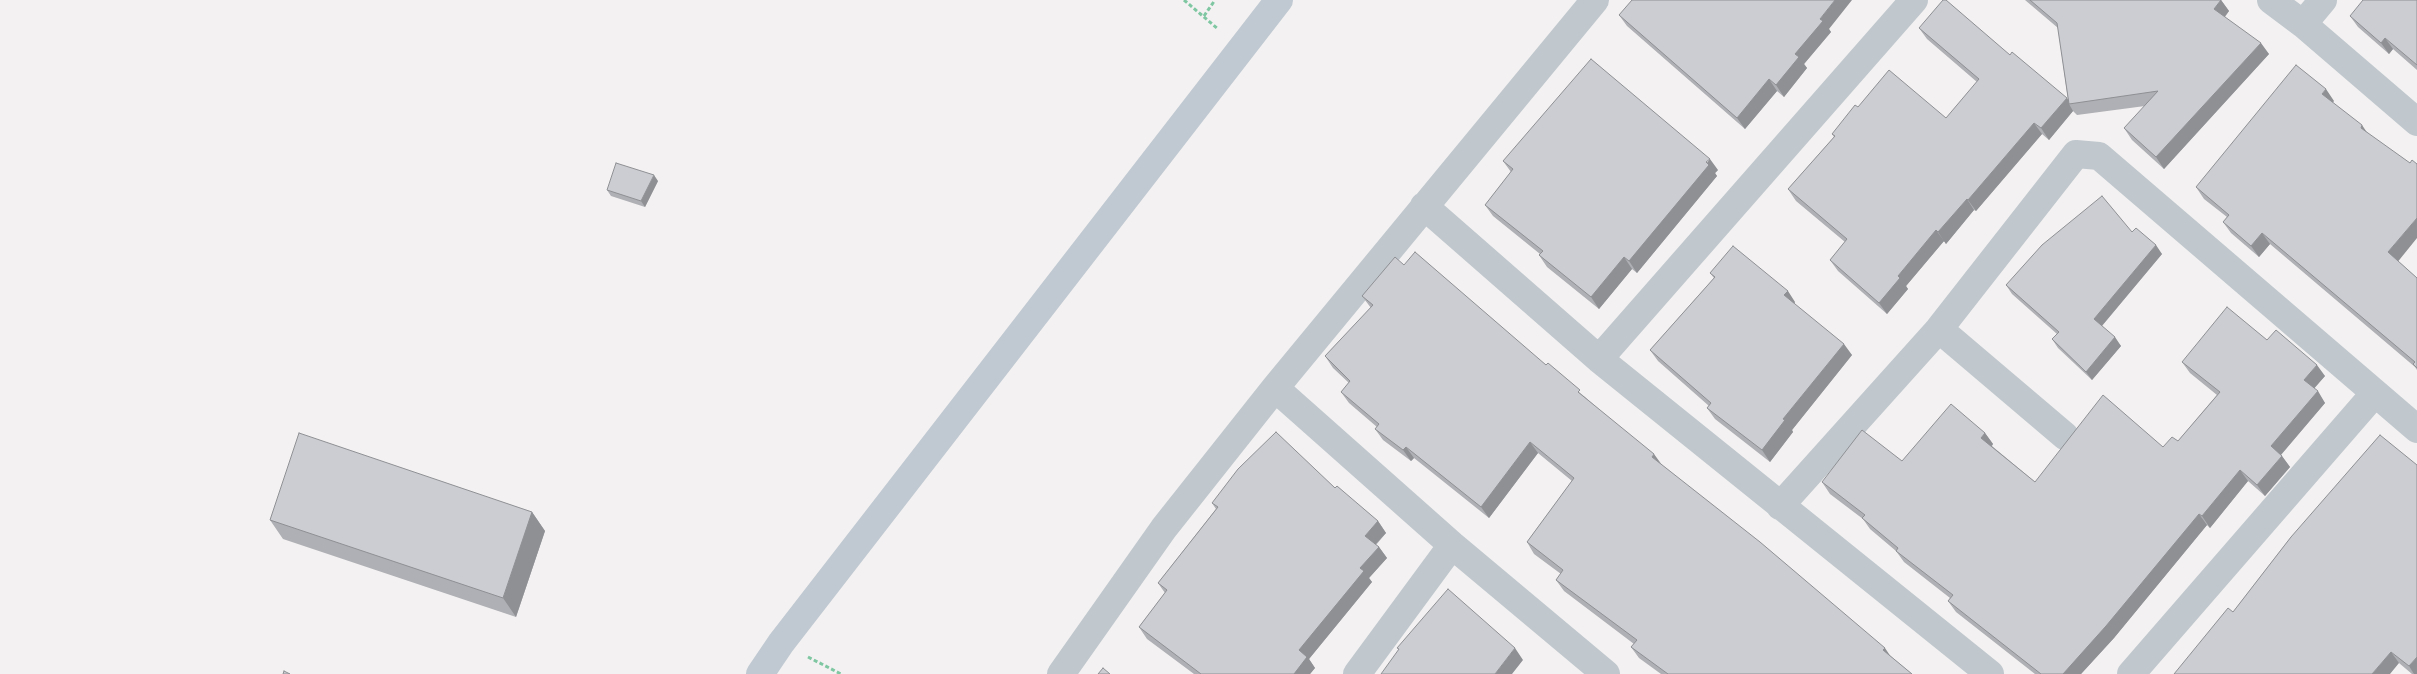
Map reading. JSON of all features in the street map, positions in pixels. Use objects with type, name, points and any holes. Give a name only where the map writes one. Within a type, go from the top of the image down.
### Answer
[{"type":"main road","points":[[760,674],[781,643],[1239,49],[1279,0]]},
{"type":"street","points":[[1060,674],[1164,528],[1275,388],[1594,0]]},
{"type":"street","points":[[1599,358],[1914,0]]},
{"type":"street","points":[[2271,0],[2303,24],[2417,122]]},
{"type":"street","points":[[2303,24],[2323,0]]},
{"type":"street","points":[[1780,506],[1939,329],[2076,154],[2099,156],[2417,429]]},
{"type":"street","points":[[1424,206],[1599,358],[1990,674]]},
{"type":"street","points":[[1939,329],[2065,436]]},
{"type":"street","points":[[1275,388],[1452,545],[1606,674]]},
{"type":"street","points":[[2131,674],[2375,393]]},
{"type":"street","points":[[1357,674],[1452,545]]},
{"type":"path","points":[[1184,0],[1239,49]]},
{"type":"path","points":[[1204,16],[1215,0]]},
{"type":"building","points":[[1632,0],[1835,0],[1820,19],[1823,21],[1795,54],[1799,57],[1776,85],[1769,79],[1737,118],[1619,15]]},
{"type":"building","points":[[1943,0],[1946,0],[2010,55],[2012,52],[2067,98],[2041,128],[2034,123],[1968,200],[1938,232],[1936,230],[1898,276],[1900,278],[1879,303],[1830,260],[1847,239],[1788,189],[1835,136],[1832,134],[1855,105],[1858,107],[1889,70],[1946,118],[1979,79],[1919,28]]},
{"type":"building","points":[[2030,0],[2221,0],[2214,9],[2261,43],[2156,157],[2124,128],[2158,91],[2069,104],[2057,23]]},
{"type":"building","points":[[2363,0],[2417,0],[2417,65],[2385,38],[2381,43],[2350,16]]},
{"type":"building","points":[[1591,59],[1710,159],[1706,162],[1709,165],[1629,261],[1624,257],[1591,297],[1539,255],[1543,251],[1485,205],[1513,169],[1503,161]]},
{"type":"building","points":[[2296,65],[2326,89],[2322,94],[2362,125],[2361,128],[2410,163],[2412,160],[2417,164],[2417,218],[2388,252],[2417,278],[2417,368],[2413,364],[2415,362],[2262,233],[2251,246],[2223,222],[2229,215],[2196,187]]},
{"type":"building","points":[[616,163],[654,175],[641,201],[607,190]]},
{"type":"building","points":[[2102,196],[2132,232],[2136,228],[2156,245],[2094,319],[2115,337],[2086,372],[2052,339],[2059,332],[2006,285],[2042,245]]},
{"type":"building","points":[[1733,246],[1788,291],[1784,295],[1844,344],[1783,419],[1785,420],[1762,450],[1707,408],[1711,403],[1650,350],[1715,277],[1710,273]]},
{"type":"building","points":[[1415,252],[1546,365],[1548,363],[1580,390],[1578,392],[1654,454],[1652,457],[1760,542],[1885,648],[1883,650],[1912,674],[1668,674],[1631,647],[1637,640],[1556,580],[1563,570],[1527,542],[1574,478],[1530,442],[1481,507],[1406,447],[1403,450],[1375,429],[1379,424],[1341,392],[1350,381],[1325,356],[1373,305],[1362,296],[1395,257],[1404,265]]},
{"type":"building","points":[[2227,307],[2267,340],[2276,330],[2317,365],[2304,380],[2318,391],[2271,446],[2282,456],[2257,485],[2240,470],[2202,516],[2199,514],[2106,626],[2063,674],[2041,674],[1948,601],[1953,595],[1896,551],[1898,548],[1862,518],[1865,515],[1822,482],[1862,430],[1902,461],[1951,404],[1985,433],[1981,438],[2035,482],[2103,395],[2163,447],[2172,437],[2178,441],[2220,392],[2182,362]]},
{"type":"building","points":[[1276,432],[1335,488],[1337,486],[1378,521],[1365,536],[1379,547],[1360,568],[1364,571],[1299,650],[1307,657],[1294,674],[1201,674],[1139,627],[1167,590],[1158,583],[1218,507],[1212,503],[1238,469]]},
{"type":"building","points":[[299,433],[532,512],[503,598],[270,520]]},
{"type":"building","points":[[2380,435],[2417,465],[2417,657],[2409,666],[2391,652],[2372,674],[2174,674],[2228,608],[2233,612],[2291,537]]},
{"type":"building","points":[[1448,589],[1515,648],[1495,674],[1381,674],[1399,649],[1397,648]]},
{"type":"building","points":[[1103,668],[1110,674],[1098,674]]}]
